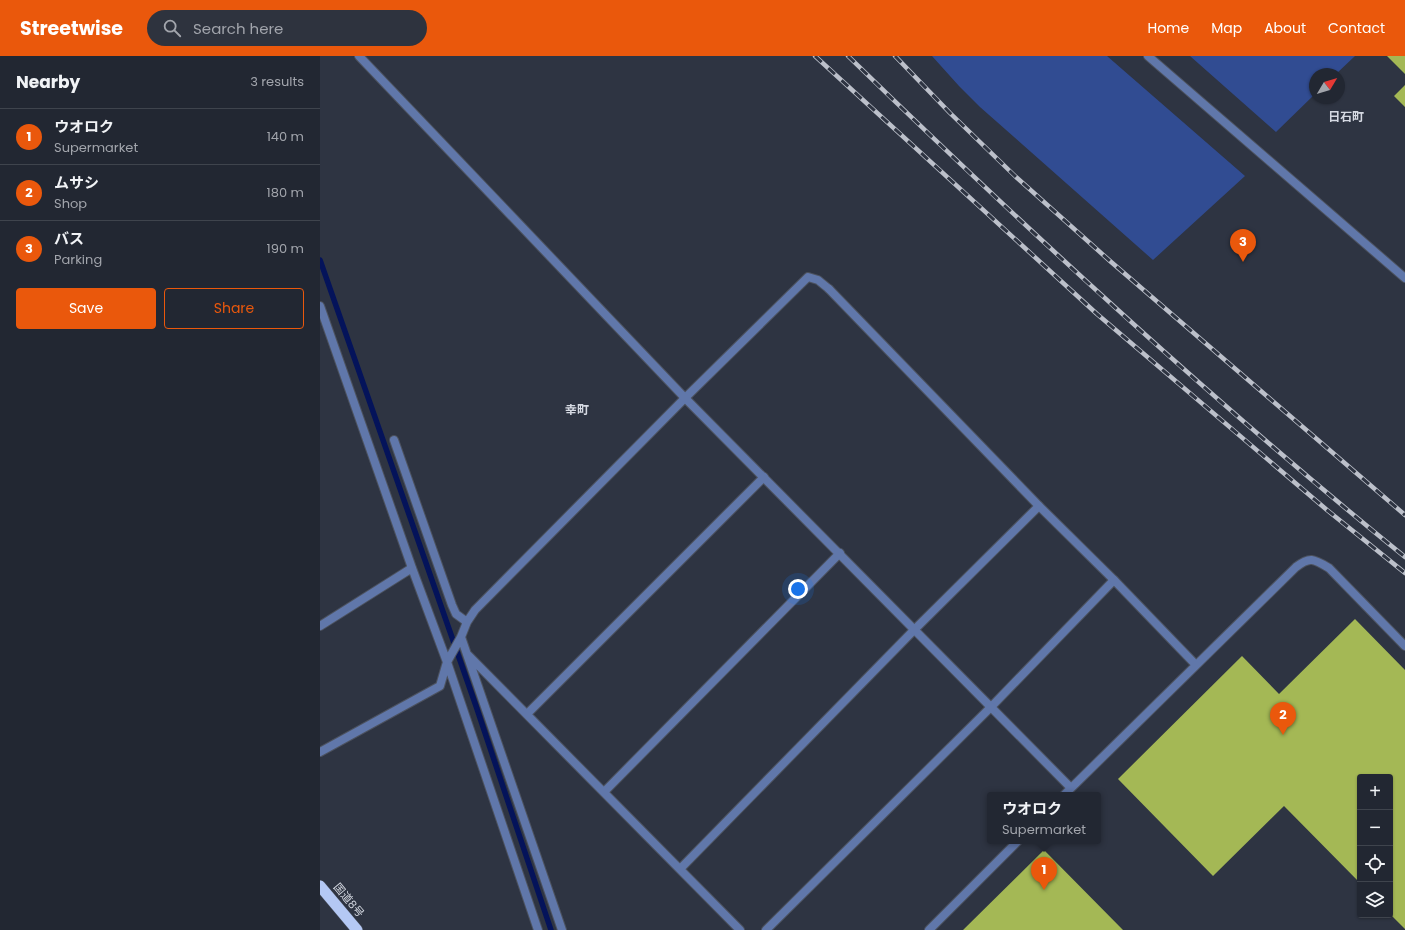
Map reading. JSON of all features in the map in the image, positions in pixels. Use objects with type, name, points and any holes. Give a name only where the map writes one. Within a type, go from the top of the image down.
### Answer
[{"type":"highway","name":"国道8号","points":[[320,886],[357,930]]},
{"type":"street","points":[[359,56],[685,398],[1071,788]]},
{"type":"street","points":[[1148,56],[1405,278]]},
{"type":"street","points":[[320,752],[440,686],[448,661],[467,622],[475,610],[685,398],[808,277],[818,280],[829,289],[1039,506],[1114,580],[1196,665]]},
{"type":"street","points":[[320,306],[412,568],[448,661],[538,930]]},
{"type":"street","points":[[394,440],[452,605],[456,614],[467,622]]},
{"type":"street","points":[[527,714],[764,477]]},
{"type":"street","points":[[680,869],[914,630],[1039,506]]},
{"type":"street","points":[[604,792],[840,553]]},
{"type":"street","points":[[1067,792],[1303,561],[1309,559],[1317,561],[1329,568],[1405,646]]},
{"type":"street","points":[[320,626],[412,568]]},
{"type":"street","points":[[766,930],[990,707],[1114,580]]},
{"type":"street","points":[[460,639],[468,655],[562,930]]},
{"type":"street","points":[[468,655],[740,930]]},
{"type":"street","points":[[929,930],[1015,844]]},
{"type":"shaded area","points":[[932,56],[1107,56],[1245,176],[1153,260],[980,107]]},
{"type":"shaded area","points":[[1190,56],[1355,56],[1342,68],[1309,68],[1309,100],[1276,132]]},
{"type":"building","points":[[1387,56],[1405,56],[1405,74]]},
{"type":"building","points":[[1405,85],[1405,107],[1394,96]]},
{"type":"building","points":[[1355,619],[1405,670],[1405,929],[1393,917],[1393,774],[1357,774],[1357,880],[1284,806],[1213,876],[1118,779],[1242,656],[1279,694]]},
{"type":"building","points":[[1044,850],[1123,930],[963,930]]},
{"type":"waterway","points":[[320,260],[476,706],[551,930]]},
{"type":"railway","points":[[815,56],[1097,314],[1327,510],[1405,573]]},
{"type":"railway","points":[[848,56],[983,186],[1121,313],[1261,437],[1405,557]]},
{"type":"railway","points":[[895,56],[950,113],[1016,177],[1110,261],[1405,515]]},
{"type":"place","name":"バス","points":[[1243,262]]},
{"type":"place","name":"ムサシ","points":[[1283,735]]},
{"type":"place","name":"ウオロク","points":[[1044,890]]},
{"type":"district","name":"日石町","points":[[1346,117]]},
{"type":"district","name":"幸町","points":[[577,410]]}]
